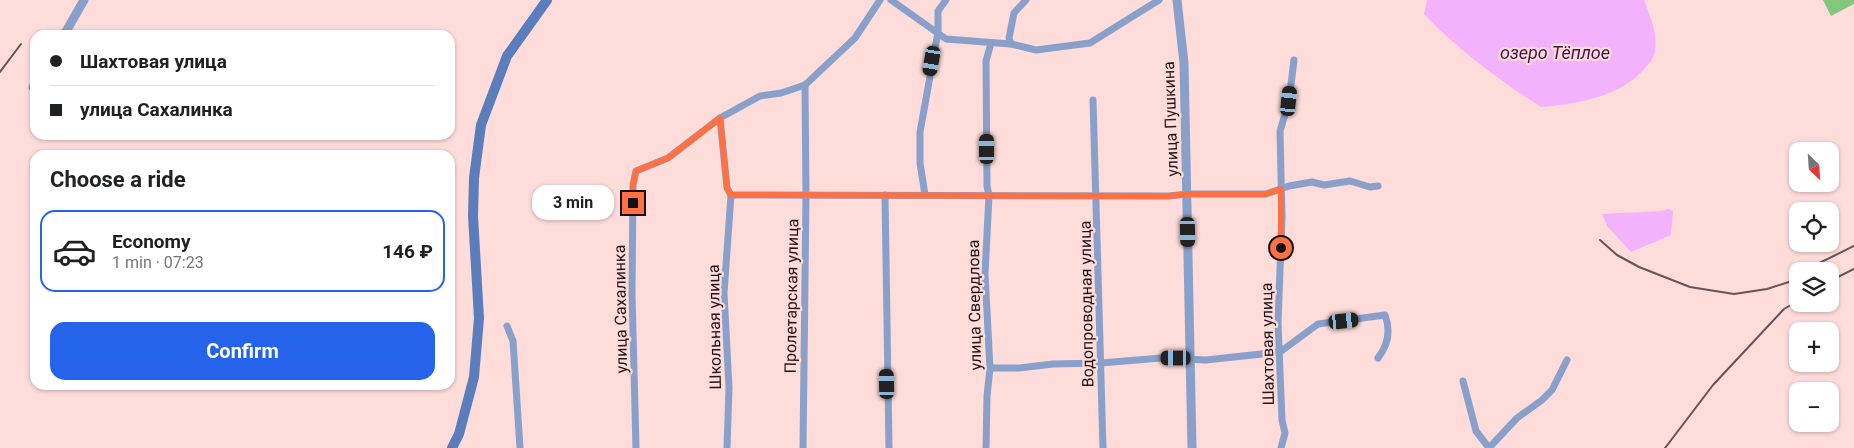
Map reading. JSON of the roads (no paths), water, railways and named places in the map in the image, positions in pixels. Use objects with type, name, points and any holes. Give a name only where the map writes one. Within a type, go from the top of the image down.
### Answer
[{"type":"main road","points":[[452,448],[459,434],[474,377],[480,318],[473,216],[474,178],[481,125],[508,56],[546,0]]},
{"type":"street","points":[[67,30],[84,0]]},
{"type":"street","points":[[720,118],[760,96],[781,93],[805,85],[855,38],[880,0]]},
{"type":"street","points":[[891,0],[946,39],[1012,44],[1036,50],[1090,43],[1159,0]]},
{"type":"street","points":[[926,195],[920,163],[920,132],[938,32],[938,11],[946,0]]},
{"type":"street","points":[[1012,44],[1009,38],[1014,13],[1026,0]]},
{"type":"street","name":"улица Пушкина","points":[[1177,0],[1184,62],[1192,448]]},
{"type":"street","name":"улица Свердлова","points":[[986,448],[986,396],[990,368],[985,274],[989,195],[986,61],[990,43]]},
{"type":"street","name":"Шахтовая улица","points":[[1280,448],[1285,433],[1282,420],[1278,323],[1282,217],[1280,131],[1289,101],[1294,60]]},
{"type":"street","name":"Пролетарская улица","points":[[802,448],[806,195],[805,85]]},
{"type":"street","name":"Водопроводная улица","points":[[1093,100],[1103,448]]},
{"type":"street","name":"улица Сахалинка","points":[[636,448],[632,284],[633,185],[636,171],[668,158],[720,118]]},
{"type":"street","name":"Школьная улица","points":[[720,118],[727,188],[731,195],[724,293],[729,388],[727,448]]},
{"type":"street","points":[[731,195],[1169,196],[1188,194],[1266,194],[1312,182],[1324,185],[1350,181],[1370,187],[1378,186]]},
{"type":"street","points":[[885,195],[889,448]]},
{"type":"street","points":[[990,368],[1019,368],[1053,364],[1101,363],[1161,358],[1206,360],[1280,352],[1318,324],[1385,315],[1388,324],[1386,346],[1378,358]]},
{"type":"street","points":[[507,326],[513,341],[520,448]]},
{"type":"street","points":[[1463,381],[1476,431],[1489,448],[1517,418],[1542,400],[1552,390],[1567,360]]},
{"type":"water","name":"озеро Тёплое","points":[[1427,0],[1644,0],[1654,32],[1655,52],[1650,63],[1624,86],[1583,101],[1541,107],[1480,64],[1437,27],[1424,14]]},
{"type":"water","points":[[1668,209],[1673,211],[1671,235],[1631,252],[1607,226],[1602,214],[1662,211]]},
{"type":"railway","points":[[0,72],[21,44]]},
{"type":"railway","points":[[1600,240],[1617,255],[1639,267],[1690,287],[1734,294],[1767,289],[1789,282]]},
{"type":"railway","points":[[1821,262],[1854,246]]},
{"type":"railway","points":[[1839,276],[1854,269]]},
{"type":"railway","points":[[1665,448],[1713,385],[1784,309],[1789,306]]}]
